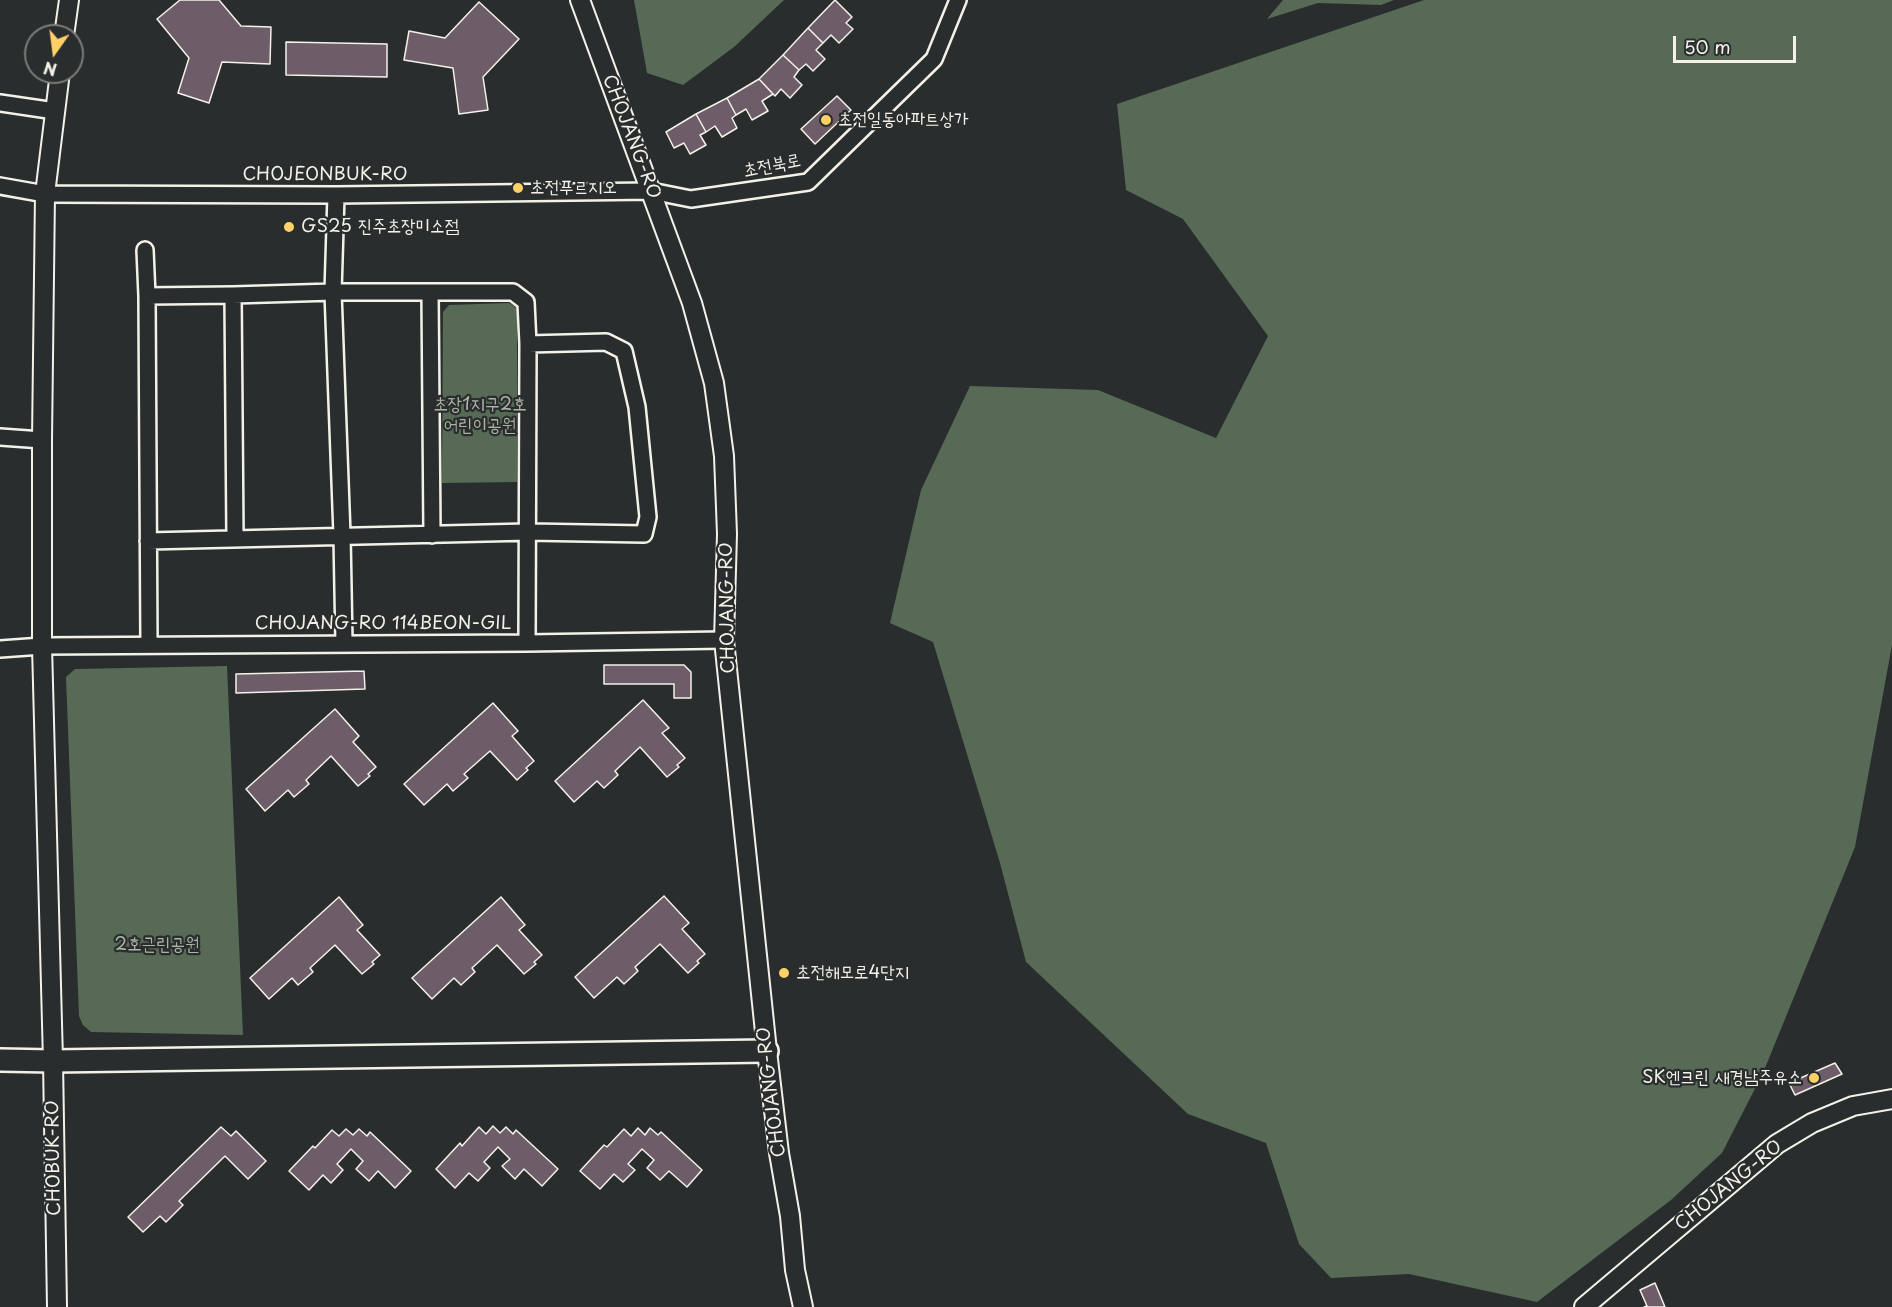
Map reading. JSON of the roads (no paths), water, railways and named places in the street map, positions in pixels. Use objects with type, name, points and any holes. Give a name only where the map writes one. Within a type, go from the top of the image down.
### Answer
[{"type":"main road","points":[[0,1060],[767,1052]]},
{"type":"street","points":[[66,24],[69,0]]},
{"type":"street","name":"CHOJANG-RO","points":[[580,0],[692,303],[714,382],[724,456],[727,534],[724,640],[767,1052],[779,1153],[790,1216],[795,1270],[803,1307]]},
{"type":"street","name":"초전북로","points":[[651,191],[691,199],[808,182],[934,59],[958,0]]},
{"type":"street","name":"CHOBUK-RO","points":[[57,1307],[42,646],[42,440],[45,194],[58,84]]},
{"type":"street","points":[[0,103],[55,111]]},
{"type":"street","name":"CHOJEONBUK-RO","points":[[0,186],[45,194],[336,195],[651,191]]},
{"type":"street","points":[[336,195],[333,292],[344,643]]},
{"type":"street","points":[[145,250],[149,645]]},
{"type":"street","points":[[147,296],[233,296],[333,292],[513,292],[526,302],[528,344],[527,643]]},
{"type":"street","points":[[430,292],[432,535]]},
{"type":"street","points":[[233,296],[234,538]]},
{"type":"street","points":[[148,541],[528,532],[644,534],[648,517],[637,406],[624,351],[606,342],[528,344]]},
{"type":"street","points":[[0,437],[42,440]]},
{"type":"street","name":"CHOJANG-RO 114BEON-GIL","points":[[0,650],[42,646],[724,640]]},
{"type":"street","name":"CHOJANG-RO","points":[[1584,1307],[1778,1144],[1812,1123],[1852,1106],[1892,1099]]},
{"type":"place","name":"초전일동아파트상가","points":[[826,120]]},
{"type":"place","name":"초전푸르지오","points":[[518,188]]},
{"type":"place","name":"GS25 진주초장미소점","points":[[289,227]]},
{"type":"place","name":"초전해모로4단지","points":[[784,973]]},
{"type":"place","name":"SK엔크린 새경남주유소","points":[[1814,1078]]},
{"type":"park label","name":"초장1지구2호 어린이공원","points":[[480,415]]},
{"type":"park label","name":"2호근린공원","points":[[157,945]]}]
